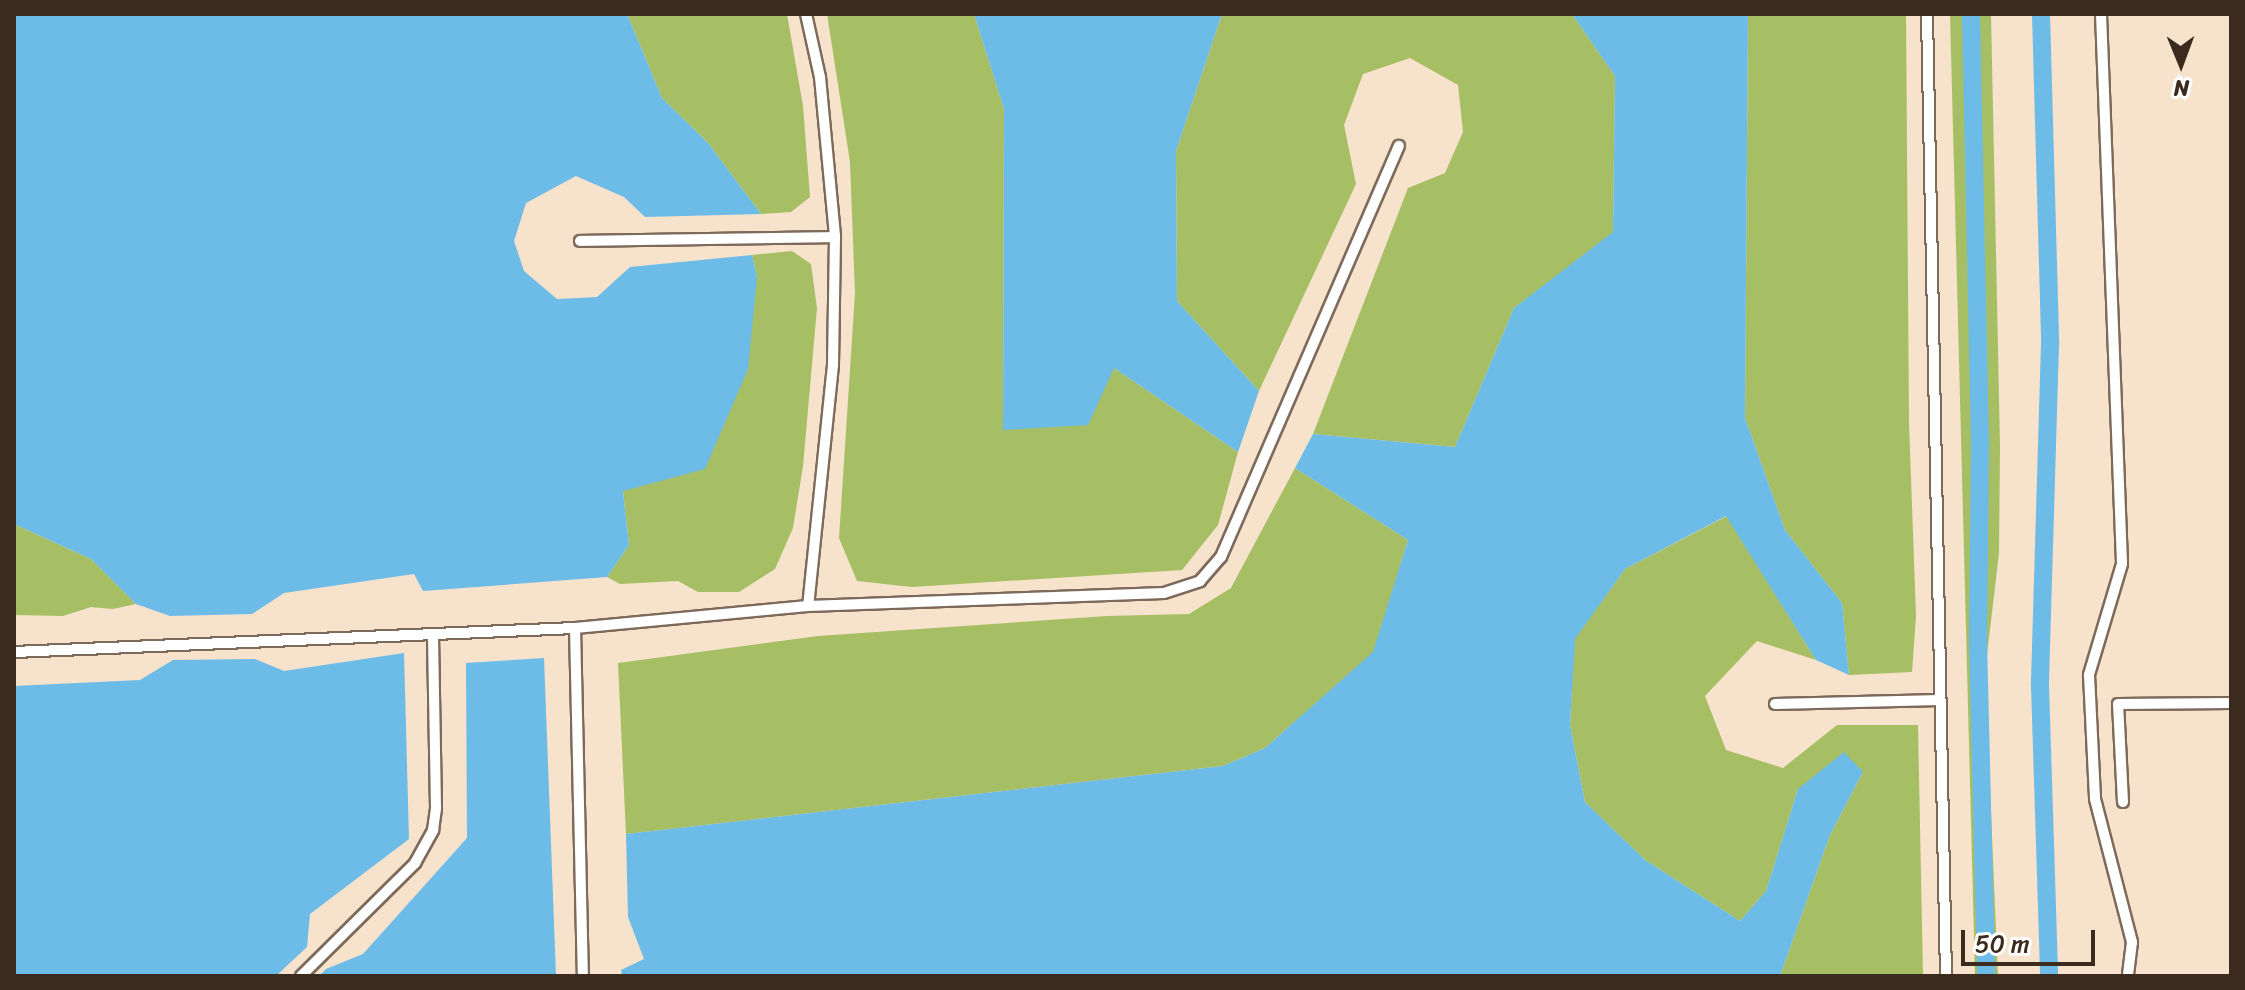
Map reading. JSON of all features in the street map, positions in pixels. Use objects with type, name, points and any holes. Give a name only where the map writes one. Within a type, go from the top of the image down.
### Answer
[{"type":"lane","points":[[806,14],[820,77],[835,237],[833,365],[808,606]]},
{"type":"lane","points":[[1927,14],[1946,976]]},
{"type":"lane","points":[[2101,14],[2122,564],[2089,675],[2095,799],[2132,942],[2128,976]]},
{"type":"lane","points":[[14,652],[433,636],[575,628],[808,606],[1164,593],[1200,581],[1221,557],[1399,146]]},
{"type":"lane","points":[[580,241],[835,237]]},
{"type":"lane","points":[[575,628],[583,976]]},
{"type":"lane","points":[[301,976],[415,863],[433,830],[436,808],[433,636]]},
{"type":"lane","points":[[1775,704],[1940,700]]},
{"type":"lane","points":[[2123,802],[2118,704],[2231,703]]},
{"type":"green space","points":[[627,14],[787,14],[803,106],[810,197],[791,212],[761,214],[708,143],[662,98]]},
{"type":"green space","points":[[827,14],[974,14],[1004,109],[1003,429],[1114,368],[1238,452],[1218,525],[1182,570],[912,587],[857,581],[839,538],[855,293],[850,162]]},
{"type":"green space","points":[[1222,14],[1572,14],[1615,76],[1613,233],[1514,308],[1455,447],[1313,434],[1408,188],[1445,173],[1463,132],[1458,85],[1410,58],[1363,74],[1344,125],[1356,184],[1259,391],[1177,301],[1176,151]]},
{"type":"green space","points":[[1748,14],[1906,14],[1909,423],[1916,616],[1912,672],[1849,675],[1842,603],[1785,530],[1745,418]]},
{"type":"green space","points":[[1950,14],[1991,14],[2000,445],[1999,553],[1985,672],[1998,976],[1975,976]]},
{"type":"green space","points":[[792,251],[811,264],[817,308],[803,466],[793,528],[775,569],[739,592],[698,592],[678,581],[620,584],[607,577],[629,545],[623,491],[757,277],[752,255]]},
{"type":"green space","points":[[1295,468],[1408,540],[1374,652],[1265,748],[1223,766],[626,834],[618,663],[818,636],[1107,616],[1189,614],[1231,588]]},
{"type":"green space","points":[[1727,516],[1816,660],[1757,641],[1705,696],[1726,750],[1783,768],[1837,725],[1918,725],[1923,976],[1780,976],[1830,835],[1863,772],[1798,789],[1766,891],[1740,921],[1645,860],[1585,802],[1570,725],[1574,639],[1625,569]]},
{"type":"green space","points":[[14,524],[91,559],[136,604],[113,609],[91,607],[63,616],[14,615]]},
{"type":"water","points":[[14,14],[627,14],[662,98],[708,143],[761,214],[645,217],[624,197],[576,176],[526,203],[514,241],[524,271],[557,299],[597,297],[630,267],[752,255],[757,277],[748,369],[705,469],[623,491],[629,545],[607,577],[423,591],[414,574],[284,593],[252,614],[170,616],[136,604],[91,559],[14,524]]},
{"type":"water","points":[[974,14],[1222,14],[1176,151],[1177,301],[1259,391],[1238,452],[1114,368],[1088,425],[1003,430],[1004,109]]},
{"type":"water","points":[[1572,14],[1748,14],[1745,418],[1785,530],[1842,603],[1849,675],[1816,660],[1726,516],[1625,569],[1575,639],[1570,725],[1585,802],[1645,860],[1740,921],[1766,891],[1798,789],[1844,752],[1863,772],[1830,835],[1780,976],[622,976],[621,970],[644,959],[628,917],[626,834],[1223,766],[1265,748],[1373,652],[1408,540],[1295,468],[1313,434],[1455,447],[1514,308],[1613,232],[1615,76]]},
{"type":"water","points":[[404,653],[409,839],[310,914],[307,947],[276,976],[14,976],[14,686],[140,680],[173,660],[255,659],[284,671]]},
{"type":"water","points":[[544,658],[556,976],[319,976],[326,969],[363,954],[467,838],[466,663]]},
{"type":"waterway","points":[[1971,14],[1980,445],[1978,641],[1986,976]]},
{"type":"waterway","points":[[2041,14],[2050,344],[2040,685],[2049,976]]}]
